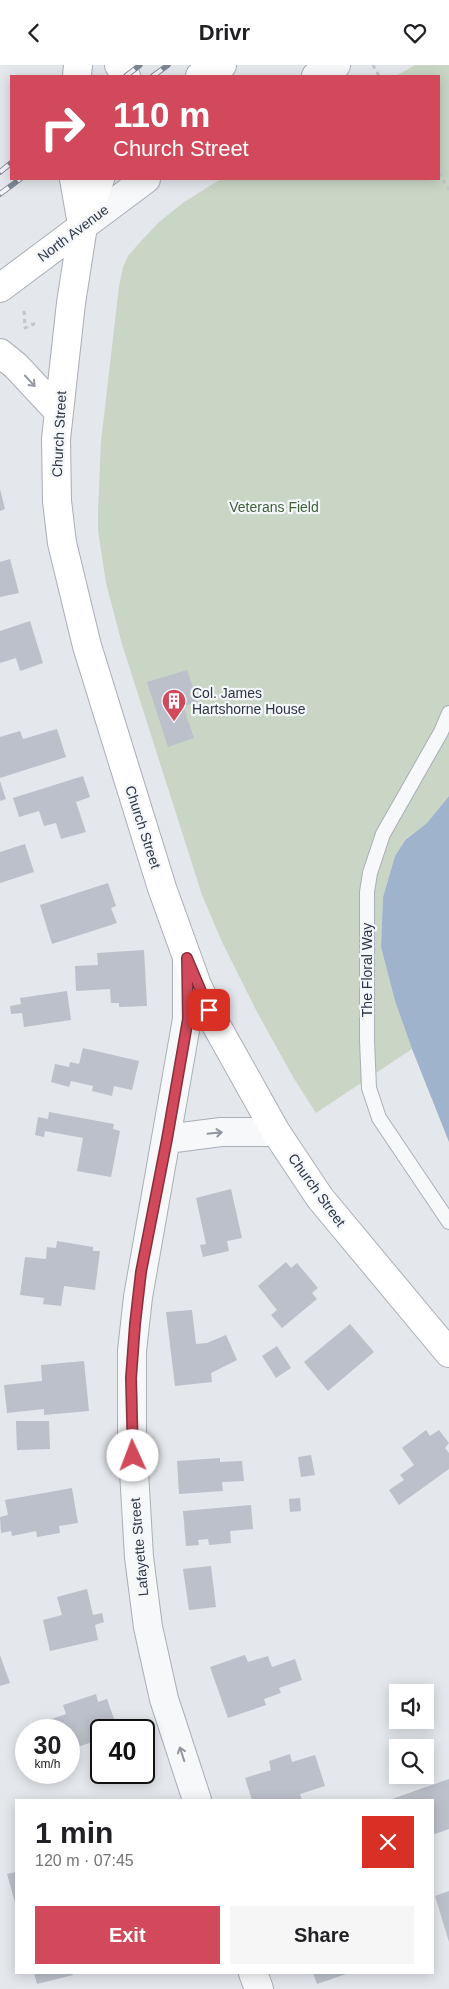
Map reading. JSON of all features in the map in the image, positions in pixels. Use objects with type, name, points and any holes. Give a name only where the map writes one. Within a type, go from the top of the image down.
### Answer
[{"type":"main road","points":[[202,75],[222,65]]},
{"type":"main road","points":[[74,180],[83,226]]},
{"type":"main road","points":[[83,226],[100,180]]},
{"type":"main road","name":"North Avenue","points":[[0,289],[83,226]]},
{"type":"main road","name":"Church Street","points":[[83,226],[71,303],[58,411],[56,454],[57,501],[62,543],[87,646],[162,889],[197,985],[215,1023],[276,1133],[320,1198],[449,1353]]},
{"type":"main road","points":[[0,353],[16,366],[58,411]]},
{"type":"street","points":[[318,75],[336,65]]},
{"type":"street","name":"North Avenue","points":[[83,226],[145,180]]},
{"type":"street","name":"Lafayette Street","points":[[187,958],[188,1019],[141,1272],[131,1378],[133,1466],[139,1557],[148,1627],[164,1699],[197,1799]]},
{"type":"street","points":[[167,1139],[221,1132],[276,1133]]},
{"type":"street","points":[[253,1974],[259,1989]]},
{"type":"lane","name":"The Floral Way","points":[[449,713],[441,732],[383,834],[370,873],[367,892],[367,1040],[369,1088],[372,1101],[379,1118],[449,1222]]},
{"type":"path","points":[[440,175],[449,190]]},
{"type":"path","points":[[24,311],[25,328],[38,322]]},
{"type":"green space","name":"Veterans Field","points":[[415,65],[449,65],[449,796],[427,823],[404,840],[395,856],[383,897],[381,947],[395,1001],[412,1049],[316,1113],[293,1077],[256,1010],[223,944],[202,895],[122,644],[106,583],[98,531],[101,442],[119,286],[123,267],[128,256],[142,240],[159,222],[184,202],[219,180],[440,180],[440,75],[398,75]]},
{"type":"water","points":[[449,796],[449,1142],[395,1001],[381,947],[383,897],[395,856],[405,840],[427,823]]},
{"type":"building","points":[[0,489],[5,509],[0,511]]},
{"type":"building","points":[[10,559],[19,593],[0,597],[0,562]]},
{"type":"building","points":[[30,621],[43,663],[20,671],[16,658],[0,663],[0,631]]},
{"type":"building","name":"Col. James Hartshorne House","points":[[187,670],[198,702],[183,706],[194,738],[168,747],[147,682]]},
{"type":"building","points":[[57,729],[66,757],[0,778],[0,737],[20,731],[23,739]]},
{"type":"building","points":[[83,776],[90,797],[76,802],[86,832],[61,839],[56,823],[44,826],[39,811],[19,817],[13,798]]},
{"type":"building","points":[[0,781],[6,799],[0,801]]},
{"type":"building","points":[[25,844],[34,872],[0,883],[0,852]]},
{"type":"building","points":[[108,883],[116,906],[111,908],[117,923],[52,944],[40,905]]},
{"type":"building","points":[[144,950],[147,1006],[119,1007],[119,1003],[111,1003],[110,989],[76,991],[75,966],[98,965],[97,953]]},
{"type":"building","points":[[67,991],[71,1020],[24,1027],[22,1013],[11,1014],[10,1006],[21,1004],[20,998]]},
{"type":"building","points":[[83,1048],[139,1061],[132,1090],[114,1086],[112,1096],[92,1091],[93,1086],[71,1081],[69,1087],[51,1082],[55,1064],[69,1067],[70,1062],[79,1064]]},
{"type":"building","points":[[49,1112],[114,1124],[113,1129],[120,1131],[111,1177],[77,1171],[83,1138],[45,1131],[44,1137],[35,1135],[38,1117],[48,1119]]},
{"type":"building","points":[[231,1189],[242,1238],[227,1241],[229,1251],[203,1257],[200,1245],[206,1244],[196,1198]]},
{"type":"building","points":[[57,1241],[93,1247],[93,1251],[100,1251],[95,1290],[64,1286],[61,1306],[43,1304],[44,1298],[20,1295],[25,1257],[46,1259],[47,1247],[56,1248]]},
{"type":"building","points":[[286,1262],[291,1268],[297,1263],[318,1288],[312,1293],[317,1299],[282,1328],[271,1315],[277,1310],[258,1286]]},
{"type":"building","points":[[192,1310],[196,1344],[207,1343],[226,1335],[237,1360],[211,1373],[212,1382],[175,1386],[166,1312]]},
{"type":"building","points":[[350,1324],[374,1352],[328,1391],[304,1362]]},
{"type":"building","points":[[277,1346],[291,1368],[276,1378],[262,1356]]},
{"type":"building","points":[[84,1361],[89,1411],[44,1415],[44,1409],[7,1413],[4,1385],[42,1381],[41,1365]]},
{"type":"building","points":[[16,1421],[49,1421],[50,1449],[17,1450]]},
{"type":"building","points":[[426,1430],[430,1436],[439,1430],[449,1443],[445,1448],[449,1453],[449,1469],[399,1505],[389,1490],[404,1480],[400,1475],[414,1465],[402,1448]]},
{"type":"building","points":[[311,1455],[315,1475],[301,1477],[298,1457]]},
{"type":"building","points":[[220,1458],[220,1462],[242,1461],[244,1481],[222,1482],[223,1491],[179,1494],[177,1461]]},
{"type":"building","points":[[72,1488],[78,1523],[59,1526],[60,1533],[37,1537],[36,1531],[12,1536],[11,1531],[1,1533],[0,1517],[8,1515],[5,1500]]},
{"type":"building","points":[[300,1498],[301,1511],[290,1512],[289,1499]]},
{"type":"building","points":[[251,1505],[253,1529],[230,1531],[231,1543],[209,1545],[208,1539],[198,1540],[199,1545],[186,1546],[183,1511]]},
{"type":"building","points":[[211,1566],[216,1607],[189,1610],[183,1569]]},
{"type":"building","points":[[87,1589],[93,1615],[102,1613],[104,1622],[95,1625],[98,1640],[50,1651],[43,1620],[62,1615],[57,1597]]},
{"type":"building","points":[[0,1655],[10,1683],[0,1686]]},
{"type":"building","points":[[245,1655],[248,1662],[268,1656],[272,1667],[295,1659],[302,1680],[279,1688],[281,1693],[264,1699],[266,1705],[228,1718],[210,1667]]},
{"type":"building","points":[[96,1694],[98,1702],[107,1699],[114,1719],[90,1719],[90,1743],[80,1746],[80,1719],[51,1719],[66,1714],[63,1705]]},
{"type":"building","points":[[290,1754],[292,1762],[315,1755],[325,1786],[300,1794],[302,1799],[252,1799],[245,1778],[271,1770],[269,1761]]},
{"type":"building","points":[[449,1779],[449,1829],[434,1834],[434,1799],[392,1799]]},
{"type":"building","points":[[15,1872],[15,1902],[7,1874]]},
{"type":"building","points":[[449,1891],[449,1942],[435,1896]]},
{"type":"building","points":[[34,1974],[73,1975],[37,1984]]},
{"type":"building","points":[[313,1974],[346,1974],[317,1984]]},
{"type":"railway","points":[[127,75],[140,65]]},
{"type":"railway","points":[[154,75],[168,65]]},
{"type":"railway","points":[[0,172],[10,164]]},
{"type":"railway","points":[[0,194],[19,180]]},
{"type":"place","name":"Col. James Hartshorne House","points":[[174,722]]},
{"type":"route","points":[[133,1456],[132,1351],[141,1272],[188,1019],[187,958],[209,1010]]}]
